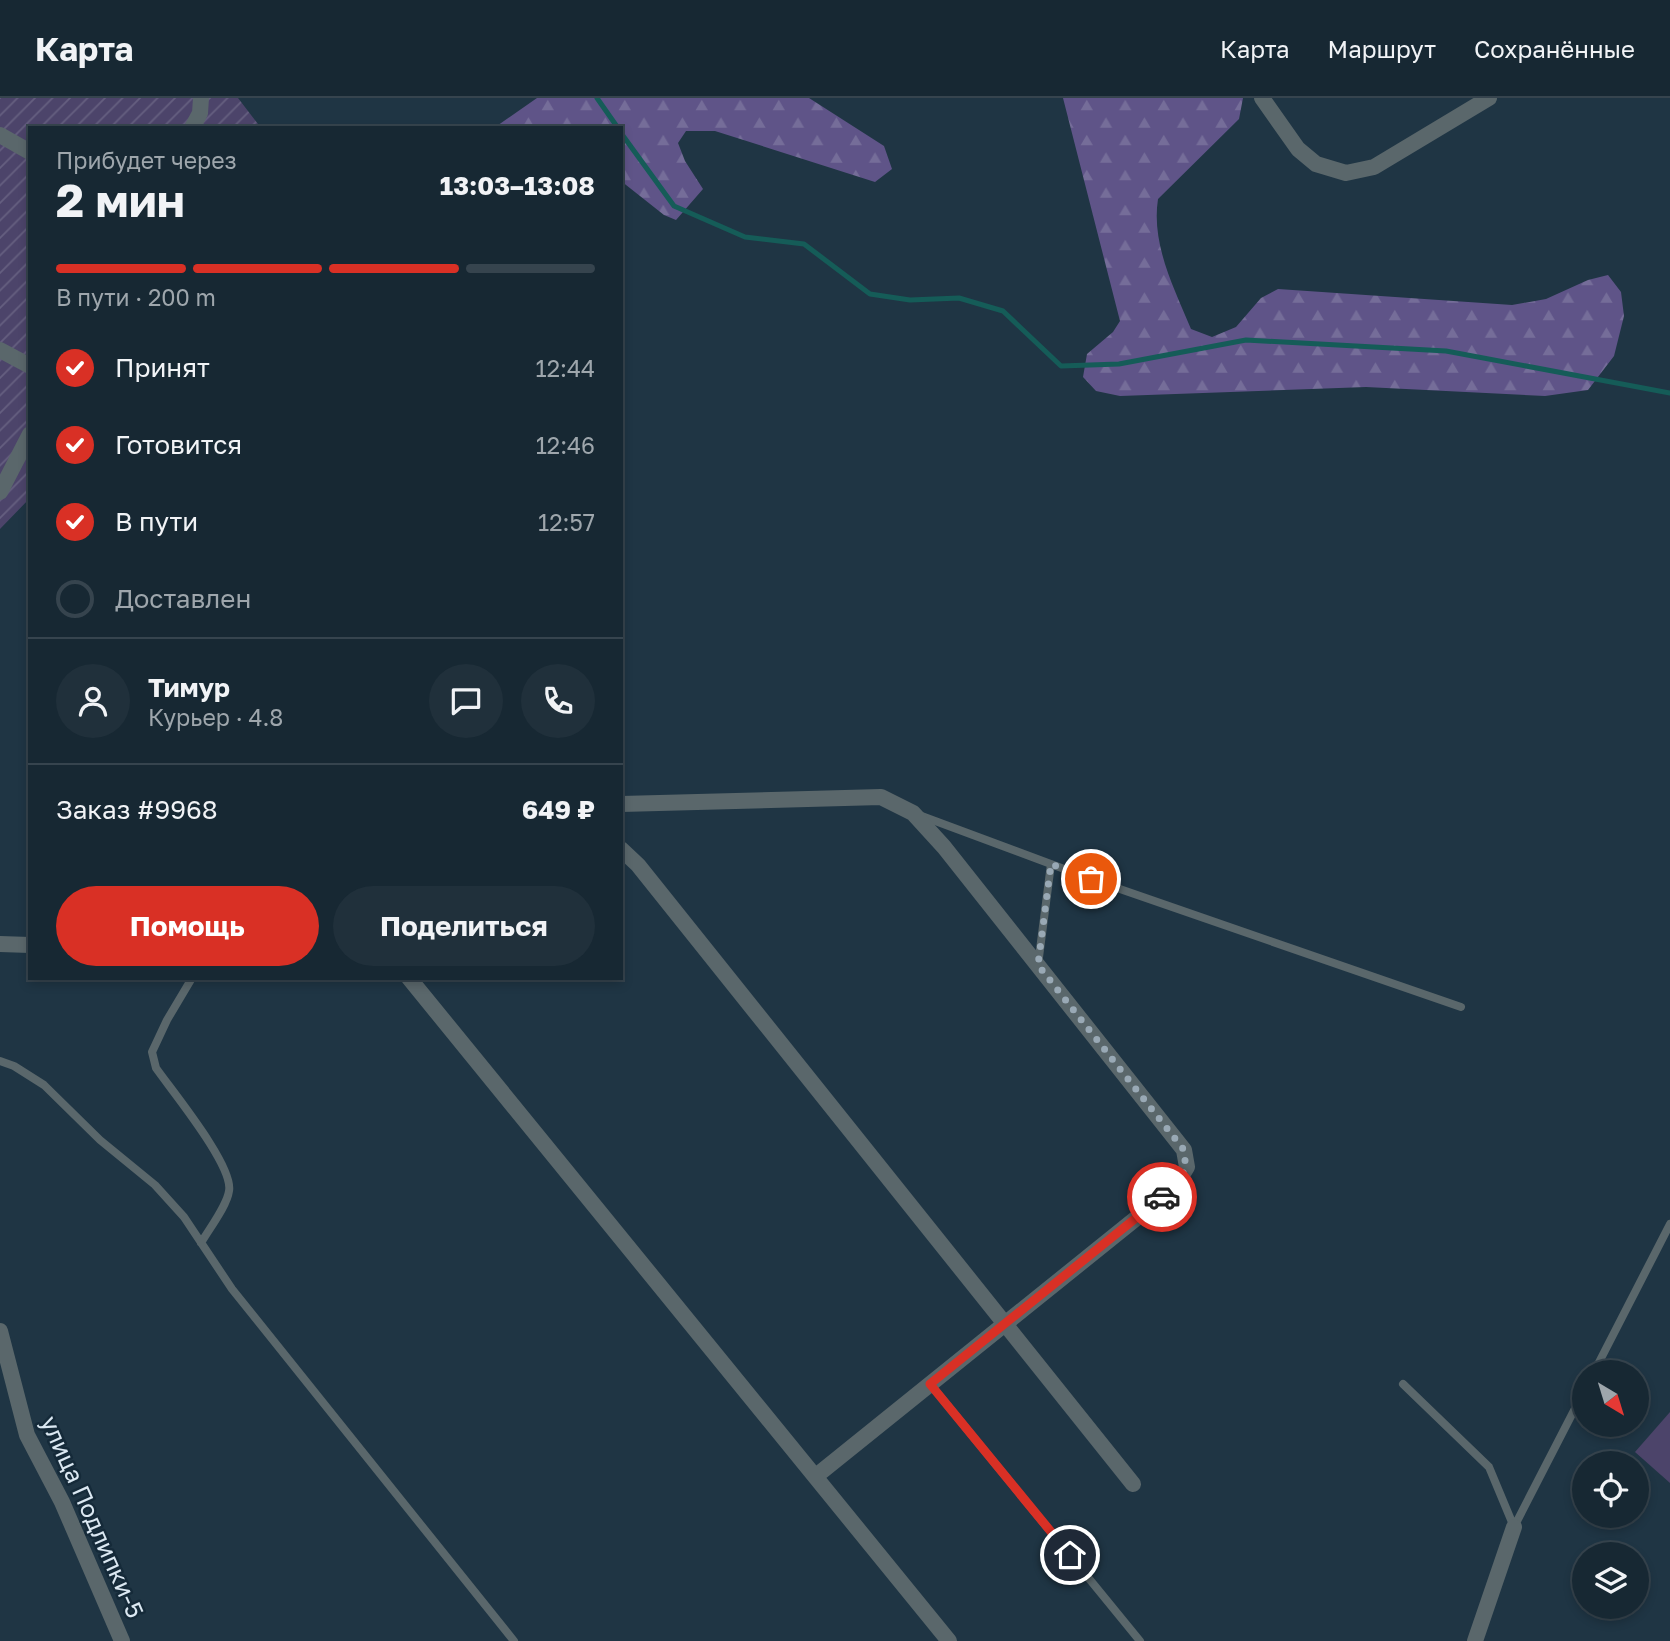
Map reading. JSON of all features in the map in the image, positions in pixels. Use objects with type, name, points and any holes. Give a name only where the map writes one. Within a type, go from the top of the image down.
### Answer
[{"type":"street","points":[[193,126],[200,113],[201,98]]},
{"type":"street","points":[[1262,98],[1298,149],[1316,164],[1346,173],[1374,167],[1489,98]]},
{"type":"street","points":[[0,135],[28,151]]},
{"type":"street","points":[[0,349],[28,365]]},
{"type":"street","points":[[0,492],[28,438]]},
{"type":"street","points":[[623,804],[881,797],[913,813],[944,846],[1184,1150],[1187,1167],[1175,1187],[816,1476]]},
{"type":"street","points":[[623,851],[638,865],[1133,1483]]},
{"type":"street","points":[[0,944],[28,945]]},
{"type":"street","points":[[411,980],[949,1641]]},
{"type":"street","name":"улица Подлипки-5","points":[[0,1331],[27,1435],[62,1502],[122,1641]]},
{"type":"street","points":[[1475,1641],[1514,1527]]},
{"type":"lane","points":[[913,813],[1461,1007]]},
{"type":"lane","points":[[1038,965],[1051,864]]},
{"type":"lane","points":[[191,980],[152,1052],[156,1068],[219,1157],[230,1179],[229,1194],[201,1243]]},
{"type":"lane","points":[[0,1061],[14,1066],[44,1085],[100,1140],[155,1185],[184,1217],[232,1289],[514,1641]]},
{"type":"lane","points":[[1600,1360],[1670,1224]]},
{"type":"lane","points":[[930,1384],[1140,1641]]},
{"type":"lane","points":[[1403,1384],[1489,1466],[1514,1527]]},
{"type":"lane","points":[[1514,1527],[1572,1414]]},
{"type":"green space","points":[[537,98],[809,98],[884,146],[892,169],[875,182],[715,131],[686,131],[678,143],[685,161],[703,189],[676,220],[664,215],[623,183],[623,126],[497,126]]},
{"type":"green space","points":[[1063,98],[1243,98],[1239,119],[1158,199],[1161,249],[1171,282],[1191,329],[1212,337],[1236,327],[1261,298],[1278,289],[1512,305],[1546,299],[1588,280],[1608,275],[1621,292],[1624,316],[1614,356],[1588,390],[1545,396],[1366,387],[1120,396],[1096,391],[1083,377],[1087,354],[1113,332],[1120,321]]},
{"type":"shaded area","points":[[0,98],[238,98],[259,126],[28,126],[28,500],[0,529]]},
{"type":"shaded area","points":[[1670,1412],[1670,1483],[1649,1464],[1649,1451],[1636,1451]]},
{"type":"waterway","points":[[597,98],[617,126]]},
{"type":"waterway","points":[[623,136],[674,206],[745,237],[804,244],[870,294],[910,300],[959,298],[1003,311],[1061,366],[1119,364],[1246,340],[1446,351],[1670,393]]},
{"type":"way so far","points":[[1091,879],[1051,864],[1038,965],[1184,1150],[1187,1167],[1175,1187],[1162,1197]]},
{"type":"route","points":[[1070,1555],[930,1384],[1162,1197]]}]
